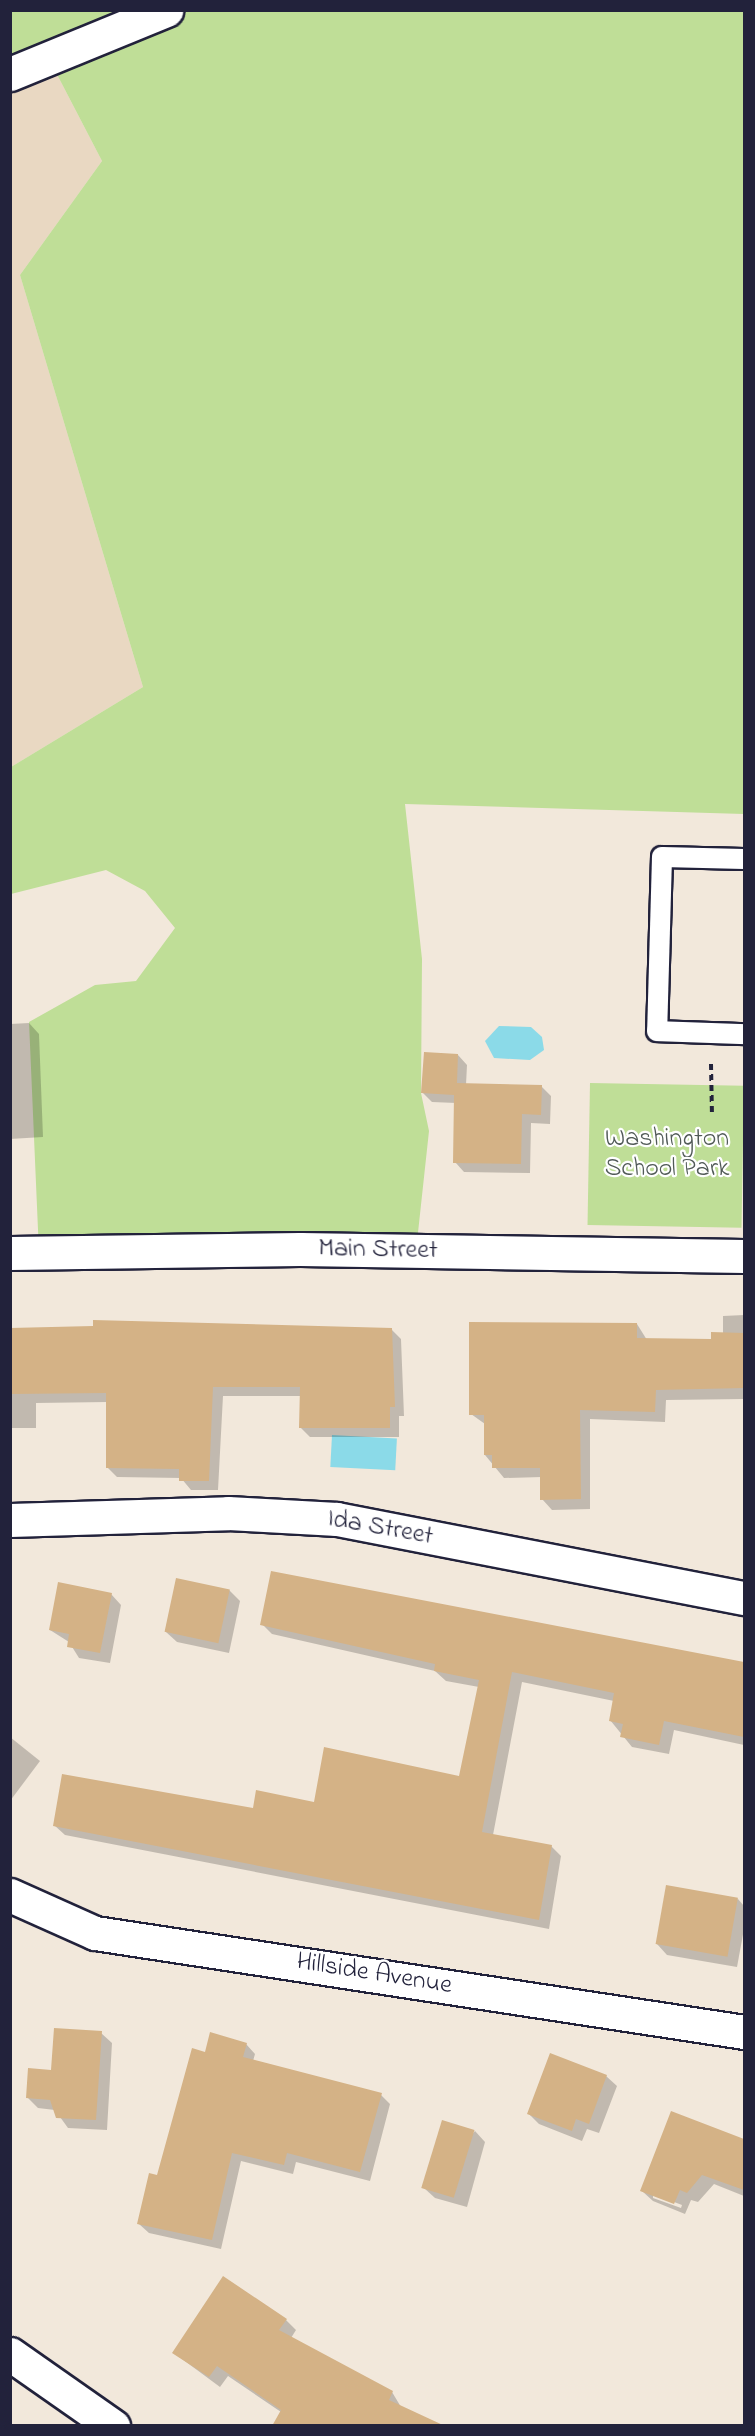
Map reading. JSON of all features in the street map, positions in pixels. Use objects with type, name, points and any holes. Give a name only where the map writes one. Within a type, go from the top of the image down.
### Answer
[{"type":"street","points":[[10,75],[166,10]]},
{"type":"street","name":"Main Street","points":[[10,1253],[300,1249],[744,1256]]},
{"type":"street","name":"Ida Street","points":[[10,1520],[228,1513],[337,1519],[744,1598]]},
{"type":"street","name":"Hillside Avenue","points":[[10,1895],[95,1933],[744,2032]]},
{"type":"street","points":[[10,2354],[113,2426]]},
{"type":"lane","points":[[744,859],[662,857],[657,1031],[744,1034]]},
{"type":"path","points":[[711,1033],[712,1114]]},
{"type":"shaded area","points":[[49,59],[102,161],[20,275],[143,687],[11,767],[11,74]]},
{"type":"green space","points":[[11,11],[744,11],[744,814],[405,804],[422,959],[421,1093],[429,1131],[416,1251],[39,1253],[29,1022],[95,985],[136,981],[175,928],[145,891],[106,870],[11,894],[11,767],[143,687],[20,275],[102,161],[49,59],[11,74]]},
{"type":"green space","name":"Washington School Park","points":[[590,1083],[744,1086],[741,1228],[588,1225]]},
{"type":"water","points":[[499,1026],[531,1027],[542,1037],[544,1050],[530,1060],[494,1058],[485,1041]]},
{"type":"water","points":[[332,1435],[397,1438],[395,1470],[330,1467]]},
{"type":"building","points":[[424,1052],[458,1054],[457,1083],[542,1085],[541,1115],[522,1114],[521,1164],[453,1163],[454,1095],[421,1093]]},
{"type":"building","points":[[93,1320],[392,1328],[395,1407],[390,1407],[390,1428],[299,1428],[300,1387],[213,1387],[209,1481],[179,1481],[179,1469],[106,1468],[106,1393],[10,1394],[10,1328],[93,1326]]},
{"type":"building","points":[[469,1322],[637,1323],[637,1338],[711,1339],[711,1332],[744,1333],[744,1388],[656,1390],[655,1412],[580,1410],[581,1499],[540,1500],[540,1468],[492,1468],[492,1455],[484,1455],[484,1415],[469,1415]]},
{"type":"building","points":[[271,1571],[744,1662],[744,1737],[664,1721],[659,1745],[620,1737],[623,1724],[609,1721],[614,1693],[512,1672],[482,1832],[552,1845],[539,1920],[53,1826],[62,1774],[253,1808],[256,1790],[314,1802],[324,1747],[459,1776],[479,1680],[434,1671],[435,1664],[260,1625]]},
{"type":"building","points":[[176,1578],[230,1589],[218,1643],[165,1632]]},
{"type":"building","points":[[58,1582],[112,1593],[100,1653],[67,1647],[69,1634],[49,1630]]},
{"type":"building","points":[[666,1885],[738,1898],[727,1957],[656,1944]]},
{"type":"building","points":[[54,2028],[102,2031],[96,2120],[56,2118],[50,2100],[26,2098],[28,2068],[51,2070]]},
{"type":"building","points":[[210,2032],[247,2043],[243,2057],[382,2093],[360,2172],[287,2153],[284,2165],[232,2153],[212,2240],[137,2224],[149,2173],[157,2175],[192,2048],[205,2052]]},
{"type":"building","points":[[550,2053],[607,2075],[589,2124],[576,2119],[572,2131],[527,2114]]},
{"type":"building","points":[[671,2111],[744,2139],[744,2190],[702,2175],[687,2193],[680,2190],[674,2204],[640,2191]]},
{"type":"building","points":[[442,2120],[475,2130],[454,2198],[421,2188]]},
{"type":"building","points":[[223,2276],[287,2319],[279,2330],[393,2391],[389,2400],[445,2426],[272,2426],[281,2410],[217,2366],[209,2377],[172,2353]]}]
